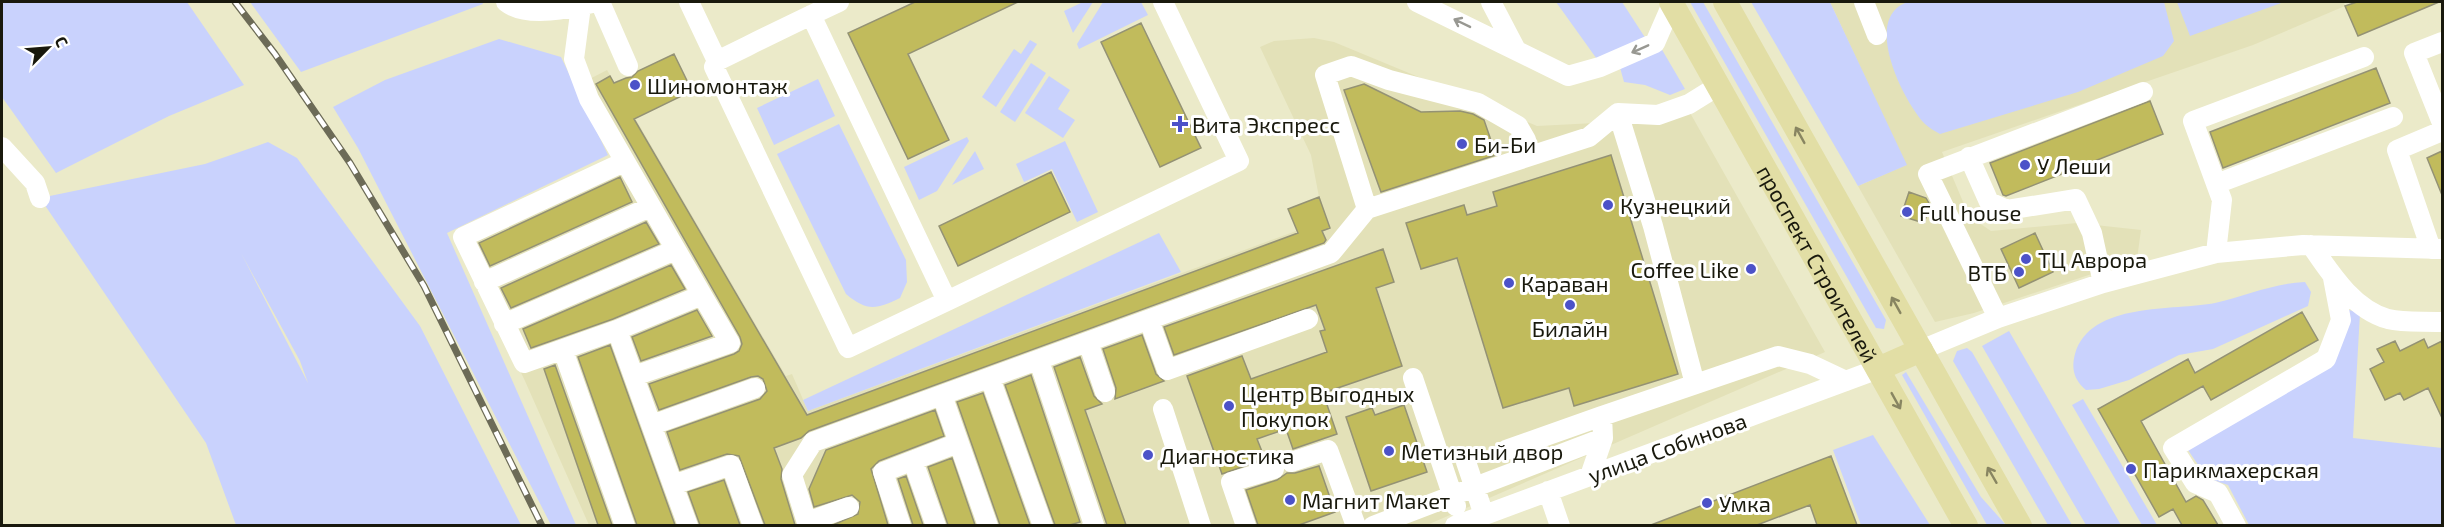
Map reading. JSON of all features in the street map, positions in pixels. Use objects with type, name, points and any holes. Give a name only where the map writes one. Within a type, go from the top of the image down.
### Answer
[{"type":"main road","points":[[1725,2],[2020,525]]},
{"type":"main road","name":"проспект Строителей","points":[[1671,3],[1966,525]]},
{"type":"main road","points":[[1878,369],[1921,350]]},
{"type":"street","points":[[689,2],[717,61]]},
{"type":"street","points":[[839,2],[717,61],[714,67],[849,348],[1239,161],[1163,2]]},
{"type":"street","points":[[1417,2],[1515,48],[1568,76],[1600,67],[1655,43],[1671,3]]},
{"type":"street","points":[[1491,2],[1515,48]]},
{"type":"street","points":[[1864,2],[1877,35]]},
{"type":"street","points":[[509,4],[546,12],[592,3]]},
{"type":"street","points":[[592,3],[628,66]]},
{"type":"street","points":[[592,3],[574,59],[589,99],[730,342],[634,376]]},
{"type":"street","points":[[811,15],[947,301]]},
{"type":"street","points":[[2442,42],[2414,54],[2442,123]]},
{"type":"street","points":[[2216,253],[2222,200],[2193,121],[2364,57]]},
{"type":"street","points":[[1367,209],[1325,75],[1351,66],[1389,80],[1478,103],[1518,126],[1530,155]]},
{"type":"street","points":[[849,507],[807,524],[792,475],[813,442],[1331,253],[1367,209],[1589,137],[1618,113],[1658,115],[1689,104],[1718,86]]},
{"type":"street","points":[[1998,318],[1928,174],[2144,92]]},
{"type":"street","points":[[1618,113],[1653,226],[1695,384]]},
{"type":"street","points":[[2216,184],[2393,117]]},
{"type":"street","points":[[1921,350],[1998,318],[2103,283],[2216,253],[2312,245],[2437,249],[2397,150],[2442,131]]},
{"type":"street","points":[[2,147],[35,183],[40,198]]},
{"type":"street","points":[[1969,158],[1989,202],[2007,210],[2076,199],[2092,233],[2103,283]]},
{"type":"street","points":[[624,162],[463,237],[524,363],[617,330],[702,295]]},
{"type":"street","points":[[484,282],[650,207]]},
{"type":"street","points":[[2312,245],[2334,278],[2363,308],[2389,319],[2440,322]]},
{"type":"street","points":[[504,324],[675,249]]},
{"type":"street","points":[[2236,525],[2218,493],[2195,483],[2173,448],[2326,359],[2340,320],[2334,278]]},
{"type":"street","points":[[1149,320],[1167,370],[1308,319]]},
{"type":"street","points":[[617,330],[688,525]]},
{"type":"street","points":[[1088,342],[1105,392]]},
{"type":"street","points":[[563,350],[625,525]]},
{"type":"street","points":[[1506,450],[1778,356],[1810,364],[1846,381]]},
{"type":"street","points":[[1039,361],[1094,525],[1092,525]]},
{"type":"street","name":"улица Собинова","points":[[1459,524],[1878,369]]},
{"type":"street","points":[[990,378],[1043,525]]},
{"type":"street","points":[[1413,378],[1459,524]]},
{"type":"street","points":[[652,425],[755,388]]},
{"type":"street","points":[[942,395],[988,525]]},
{"type":"street","points":[[1163,409],[1201,525]]},
{"type":"street","points":[[1590,476],[1604,438],[1602,416]]},
{"type":"street","points":[[1373,525],[1604,438]]},
{"type":"street","points":[[901,525],[883,472],[958,443]]},
{"type":"street","points":[[1246,525],[1231,482],[1328,450],[1356,525]]},
{"type":"street","points":[[913,461],[936,525]]},
{"type":"street","points":[[1466,462],[1484,515]]},
{"type":"street","points":[[673,485],[731,465],[753,525]]},
{"type":"street","points":[[1548,491],[1560,525]]},
{"type":"shaded area","points":[[2,2],[187,2],[244,85],[169,116],[56,173],[2,97]]},
{"type":"shaded area","points":[[250,2],[482,2],[483,4],[301,72]]},
{"type":"shaded area","points":[[1083,2],[1093,2],[1073,33],[1064,11]]},
{"type":"shaded area","points":[[1103,2],[1141,2],[1148,15],[1079,49],[1077,44]]},
{"type":"shaded area","points":[[1556,2],[1622,2],[1646,39],[1599,62]]},
{"type":"shaded area","points":[[1690,2],[1703,2],[1886,320],[1884,329],[1876,328]]},
{"type":"shaded area","points":[[1751,2],[1830,2],[1907,165],[1858,186]]},
{"type":"shaded area","points":[[1830,2],[2344,2],[2345,6],[2253,45],[1942,152],[1969,216],[1991,231],[2077,223],[2141,230],[2137,259],[1974,313],[1935,322],[1858,186],[1906,165]]},
{"type":"shaded area","points":[[1908,2],[2164,2],[2174,41],[2163,56],[2078,92],[1940,134],[1916,113],[1906,97],[1891,60],[1887,41],[1888,24],[1894,11]]},
{"type":"shaded area","points":[[2177,2],[2284,2],[2190,36]]},
{"type":"shaded area","points":[[1314,38],[1334,42],[1537,126],[1653,120],[1689,111],[1825,352],[1427,525],[589,525],[525,381],[455,235],[613,157],[578,85],[607,70],[786,376],[792,374],[808,411],[1296,231],[1305,250],[1326,242],[1322,231],[1330,227],[1319,197],[1311,155],[1260,47],[1274,41]]},
{"type":"shaded area","points":[[499,39],[561,57],[608,155],[447,233],[576,525],[551,525],[358,148],[333,107],[385,80]]},
{"type":"shaded area","points":[[1030,40],[1037,44],[996,107],[982,97],[1014,49],[1021,54]]},
{"type":"shaded area","points":[[1661,48],[1685,89],[1670,95],[1645,85],[1624,82],[1619,64]]},
{"type":"shaded area","points":[[1031,63],[1046,73],[1015,122],[1000,112]]},
{"type":"shaded area","points":[[1049,76],[1070,90],[1058,109],[1075,120],[1063,138],[1025,113]]},
{"type":"shaded area","points":[[818,79],[835,116],[774,145],[757,108]]},
{"type":"shaded area","points":[[839,124],[906,260],[907,282],[900,298],[885,305],[866,306],[846,294],[777,154]]},
{"type":"shaded area","points":[[967,137],[969,141],[937,191],[919,200],[904,167]]},
{"type":"shaded area","points":[[1065,141],[1098,212],[1077,222],[1052,169],[1024,182],[1016,164]]},
{"type":"shaded area","points":[[268,142],[297,158],[420,326],[521,525],[236,525],[206,443],[40,198],[205,164]],"holes":[[[241,253],[300,361],[308,383]]]},
{"type":"shaded area","points":[[975,151],[984,169],[952,185]]},
{"type":"shaded area","points":[[1159,233],[1181,272],[808,411],[803,400]]},
{"type":"shaded area","points":[[2305,282],[2311,292],[2308,306],[2213,349],[2179,355],[2129,380],[2099,389],[2086,390],[2076,378],[2074,359],[2084,337],[2098,325],[2115,317],[2157,309],[2215,303],[2271,287]]},
{"type":"shaded area","points":[[2349,310],[2360,313],[2353,438],[2442,448],[2442,525],[2249,525],[2228,485],[2207,478],[2188,450],[2330,364]]},
{"type":"shaded area","points":[[2009,331],[2121,525],[2086,525],[1982,346]]},
{"type":"shaded area","points":[[1967,348],[1972,352],[2072,525],[2048,525],[1953,361],[1957,351]]},
{"type":"shaded area","points":[[1906,372],[1981,497],[2006,525],[1987,525],[1902,375]]},
{"type":"shaded area","points":[[2083,399],[2157,525],[2142,525],[2072,405]]},
{"type":"shaded area","points":[[1873,435],[1930,525],[1861,525],[1833,450]]},
{"type":"building","points":[[915,2],[1018,2],[908,54],[949,140],[908,159],[848,33]]},
{"type":"building","points":[[2357,2],[2439,2],[2358,36],[2345,6]]},
{"type":"building","points":[[1141,23],[1201,148],[1160,167],[1101,42]]},
{"type":"building","points":[[674,54],[692,91],[634,119],[807,415],[1298,233],[1288,209],[1319,197],[1330,228],[1322,231],[1326,240],[1324,243],[809,431],[801,438],[774,448],[782,469],[781,479],[795,525],[765,525],[739,456],[727,454],[680,470],[667,432],[760,399],[767,391],[763,379],[758,376],[751,377],[659,410],[649,384],[734,354],[739,351],[742,344],[596,84],[610,76],[614,83],[632,77],[638,71]]},
{"type":"building","points":[[2376,68],[2390,103],[2223,168],[2210,132]]},
{"type":"building","points":[[1364,84],[1421,112],[1460,111],[1473,114],[1484,120],[1496,155],[1381,192],[1344,90]]},
{"type":"building","points":[[2150,101],[2163,134],[2006,196],[2003,195],[1990,163]]},
{"type":"building","points":[[2442,151],[2442,195],[2427,158]]},
{"type":"building","points":[[1611,155],[1678,374],[1574,406],[1569,388],[1503,408],[1457,258],[1421,269],[1406,223],[1464,205],[1467,215],[1497,206],[1493,192]]},
{"type":"building","points":[[1051,172],[1070,212],[958,266],[939,226]]},
{"type":"building","points":[[620,177],[632,202],[490,266],[479,243]]},
{"type":"building","points":[[1909,192],[1926,198],[1930,205],[1924,223],[1901,216]]},
{"type":"building","points":[[646,222],[659,244],[511,308],[501,288]]},
{"type":"building","name":"ТЦ Аврора","points":[[2035,233],[2053,272],[2019,288],[2001,249]]},
{"type":"building","points":[[1383,249],[1394,282],[1376,288],[1402,366],[1323,393],[1337,434],[1293,449],[1286,429],[1257,439],[1265,459],[1222,474],[1187,376],[1242,356],[1251,379],[1327,352],[1320,331],[1325,330],[1316,305],[1174,355],[1164,327]]},
{"type":"building","points":[[671,265],[685,289],[613,319],[531,348],[523,329]]},
{"type":"building","points":[[697,310],[712,336],[641,361],[632,337]]},
{"type":"building","points":[[2302,312],[2318,340],[2211,400],[2203,386],[2141,421],[2186,502],[2196,496],[2203,500],[2218,525],[2182,525],[2173,509],[2159,517],[2098,409],[2188,359],[2195,373]]},
{"type":"building","points":[[1142,335],[1156,374],[1164,381],[1115,399],[1116,388],[1103,349]]},
{"type":"building","points":[[2424,339],[2428,348],[2442,341],[2442,418],[2428,388],[2404,400],[2400,393],[2385,400],[2370,369],[2384,362],[2377,349],[2395,341],[2400,351]]},
{"type":"building","points":[[610,345],[675,525],[637,525],[578,357]]},
{"type":"building","points":[[1080,357],[1094,396],[1102,404],[1085,410],[1126,525],[1107,525],[1054,367]]},
{"type":"building","points":[[555,365],[612,525],[598,525],[544,369]]},
{"type":"building","points":[[1031,375],[1080,522],[1070,525],[1055,525],[1005,385]]},
{"type":"building","points":[[983,393],[1030,525],[1000,525],[957,402]]},
{"type":"building","name":"Метизный двор","points":[[1404,405],[1427,472],[1371,491],[1346,417],[1372,408],[1375,415]]},
{"type":"building","points":[[935,410],[944,436],[879,461],[871,469],[888,525],[833,525],[858,514],[860,502],[852,495],[814,507],[809,489],[826,450]]},
{"type":"building","points":[[1831,456],[1857,525],[1817,525],[1810,505],[1757,525],[1651,525]]},
{"type":"building","points":[[952,458],[975,525],[948,525],[928,467]]},
{"type":"building","name":"Магнит Макет","points":[[1319,466],[1335,512],[1299,525],[1258,525],[1246,490],[1277,480],[1287,473]]},
{"type":"building","points":[[906,476],[923,525],[913,525],[898,479]]},
{"type":"building","points":[[724,480],[740,525],[700,525],[688,492]]},
{"type":"railway","points":[[235,2],[275,54],[350,163],[424,286],[542,526]]},
{"type":"place","name":"Шиномонтаж","points":[[635,85]]},
{"type":"place","name":"Вита Экспресс","points":[[1180,124]]},
{"type":"place","name":"Би-Би","points":[[1462,144]]},
{"type":"place","name":"У Леши","points":[[2025,165]]},
{"type":"place","name":"Кузнецкий","points":[[1608,205]]},
{"type":"place","name":"Full house","points":[[1907,212]]},
{"type":"place","name":"ТЦ Аврора","points":[[2026,259]]},
{"type":"place","name":"Coffee Like","points":[[1751,269]]},
{"type":"place","name":"ВТБ","points":[[2019,272]]},
{"type":"place","name":"Караван","points":[[1509,283]]},
{"type":"place","name":"Билайн","points":[[1570,305]]},
{"type":"place","name":"Центр Выгодных Покупок","points":[[1229,406]]},
{"type":"place","name":"Метизный двор","points":[[1389,451]]},
{"type":"place","name":"Диагностика","points":[[1148,455]]},
{"type":"place","name":"Парикмахерская","points":[[2131,469]]},
{"type":"place","name":"Магнит Макет","points":[[1290,500]]},
{"type":"place","name":"Умка","points":[[1707,503]]}]
